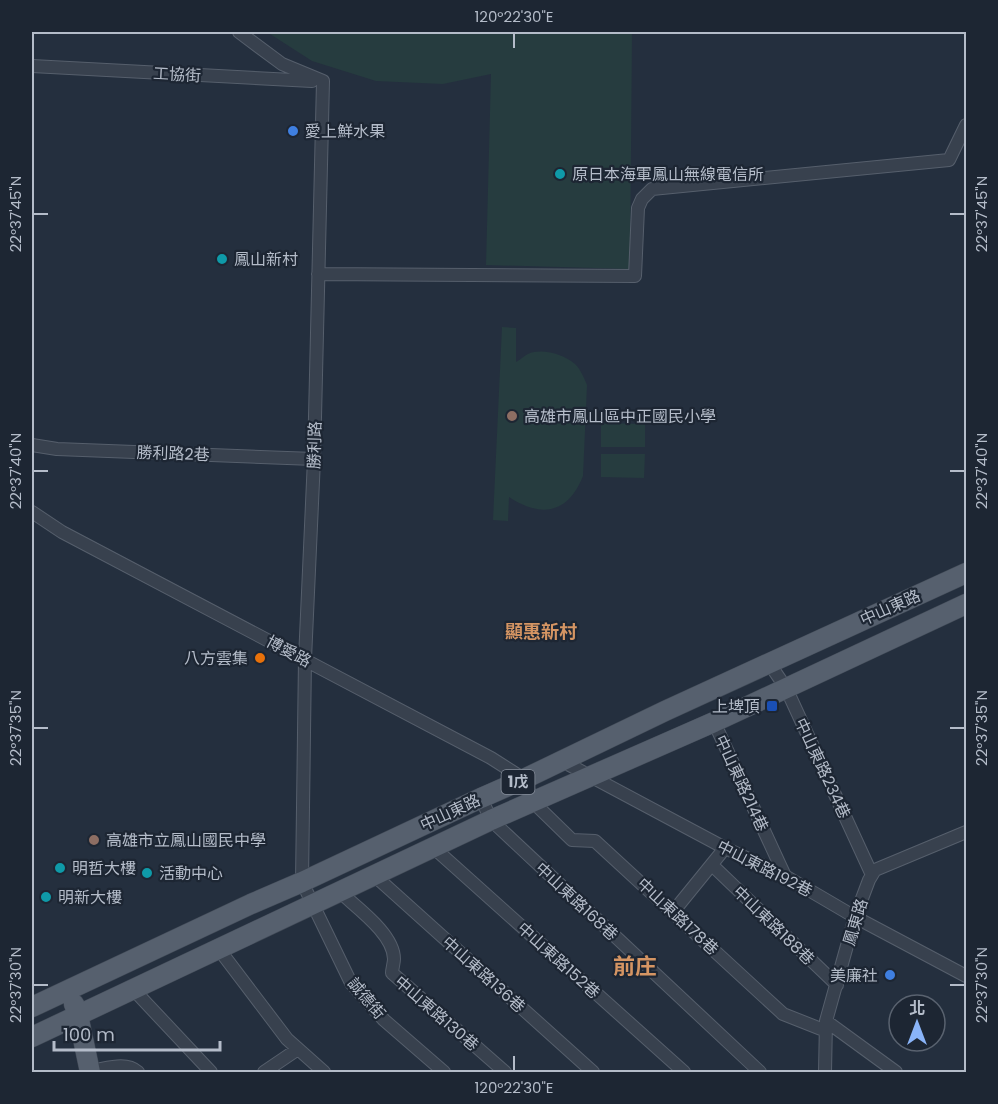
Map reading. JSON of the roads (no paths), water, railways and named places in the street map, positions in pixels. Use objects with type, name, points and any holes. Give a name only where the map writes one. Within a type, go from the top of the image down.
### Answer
[{"type":"main road","name":"中山東路","points":[[32,1007],[966,573]]},
{"type":"main road","name":"中山東路","points":[[32,1037],[491,820],[714,722],[966,604]]},
{"type":"main road","points":[[68,990],[78,1015],[90,1072]]},
{"type":"street","points":[[239,32],[282,64],[323,81]]},
{"type":"street","name":"工協街","points":[[32,66],[323,81]]},
{"type":"street","name":"勝利路","points":[[312,905],[302,882],[305,659],[314,459],[323,81]]},
{"type":"street","points":[[318,274],[635,276],[638,208],[642,198],[652,189],[949,160],[966,125]]},
{"type":"street","name":"勝利路2巷","points":[[32,445],[57,449],[314,459]]},
{"type":"street","name":"博愛路","points":[[32,512],[62,532],[491,758],[524,779]]},
{"type":"street","name":"中山東路234巷","points":[[769,663],[786,688],[872,875]]},
{"type":"street","name":"中山東路214巷","points":[[714,722],[785,876]]},
{"type":"street","name":"中山東路192巷","points":[[562,761],[725,848],[785,876],[855,917],[966,976]]},
{"type":"street","points":[[524,779],[533,802]]},
{"type":"street","name":"中山東路168巷","points":[[481,798],[491,820],[760,1072]]},
{"type":"street","name":"中山東路178巷","points":[[533,802],[572,840],[595,841],[601,846],[783,1014],[826,1026],[896,1072]]},
{"type":"street","points":[[872,875],[875,870],[966,832]]},
{"type":"street","name":"中山東路152巷","points":[[434,848],[684,1072]]},
{"type":"street","points":[[673,912],[725,848]]},
{"type":"street","name":"中山東路188巷","points":[[712,865],[837,985]]},
{"type":"street","name":"鳳東路","points":[[825,1072],[826,1026],[855,917],[872,875]]},
{"type":"street","name":"中山東路136巷","points":[[375,876],[593,1072]]},
{"type":"street","name":"中山東路130巷","points":[[340,892],[381,929],[393,950],[392,973],[505,1072]]},
{"type":"street","name":"誠德街","points":[[312,905],[351,983],[384,1020],[444,1072]]},
{"type":"street","points":[[218,948],[287,1039],[324,1072]]},
{"type":"street","points":[[132,988],[211,1072]]},
{"type":"street","points":[[264,1072],[298,1049]]},
{"type":"street","points":[[90,1072],[125,1066],[138,1072]]},
{"type":"place","name":"愛上鮮水果","points":[[293,131]]},
{"type":"place","name":"原日本海軍鳳山無線電信所","points":[[560,174]]},
{"type":"place","name":"鳳山新村","points":[[222,259]]},
{"type":"place","name":"高雄市鳳山區中正國民小學","points":[[512,416]]},
{"type":"place","name":"八方雲集","points":[[260,658]]},
{"type":"place","name":"上埤頂","points":[[772,706]]},
{"type":"place","name":"高雄市立鳳山國民中學","points":[[94,840]]},
{"type":"place","name":"明哲大樓","points":[[60,868]]},
{"type":"place","name":"活動中心","points":[[147,873]]},
{"type":"place","name":"明新大樓","points":[[46,897]]},
{"type":"place","name":"美廉社","points":[[890,975]]},
{"type":"district","name":"顯惠新村","points":[[541,632]]},
{"type":"district","name":"前庄","points":[[635,966]]}]
